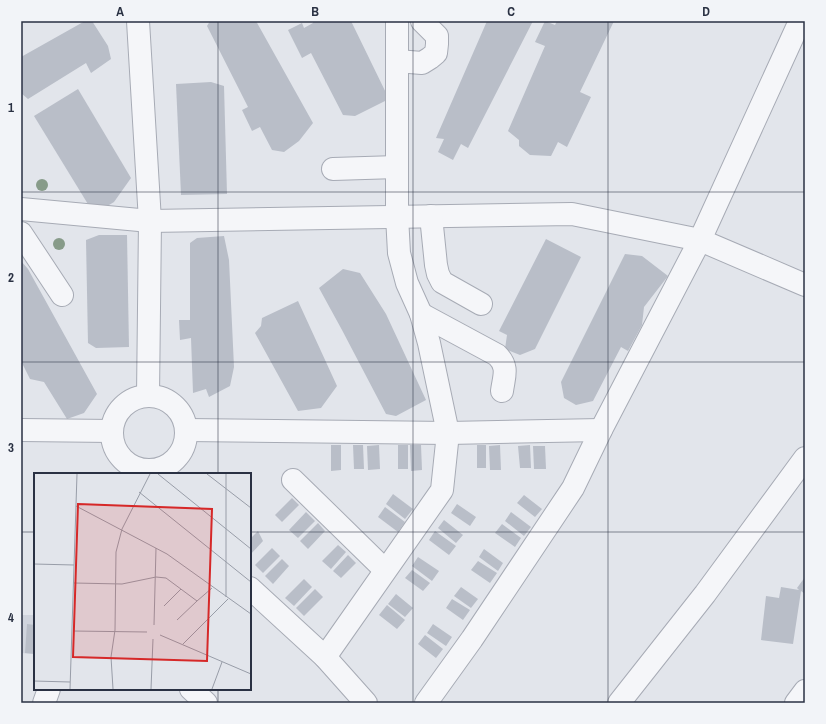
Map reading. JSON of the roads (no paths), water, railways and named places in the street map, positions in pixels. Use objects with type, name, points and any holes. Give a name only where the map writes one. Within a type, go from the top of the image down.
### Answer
[{"type":"street","points":[[138,21],[150,221],[148,396]]},
{"type":"street","points":[[324,657],[442,490],[448,433],[429,343],[421,314],[407,283],[400,253],[397,216],[397,21]]},
{"type":"street","points":[[397,61],[422,63],[436,53],[437,36],[422,21]]},
{"type":"street","points":[[426,703],[472,639],[573,488],[700,240],[800,21]]},
{"type":"street","points":[[333,169],[397,167]]},
{"type":"street","points":[[21,209],[150,221],[572,214],[700,240],[805,285]]},
{"type":"street","points":[[431,216],[436,265],[442,282],[481,304]]},
{"type":"street","points":[[21,233],[62,295]]},
{"type":"street","points":[[421,314],[497,354],[503,360],[505,367],[502,391]]},
{"type":"street","points":[[148,396],[159,397],[170,402],[178,410],[184,419],[186,430],[185,443],[180,455],[171,464],[159,469],[133,471],[118,453],[113,442],[112,432],[114,421],[127,403],[137,398],[148,396]]},
{"type":"street","points":[[21,430],[112,432]]},
{"type":"street","points":[[186,430],[448,433],[602,430]]},
{"type":"street","points":[[619,703],[705,594],[805,458]]},
{"type":"street","points":[[293,480],[385,570]]},
{"type":"street","points":[[251,589],[324,657],[366,703]]},
{"type":"street","points":[[44,703],[49,690]]},
{"type":"street","points":[[192,690],[206,703]]},
{"type":"street","points":[[796,703],[805,691]]}]
